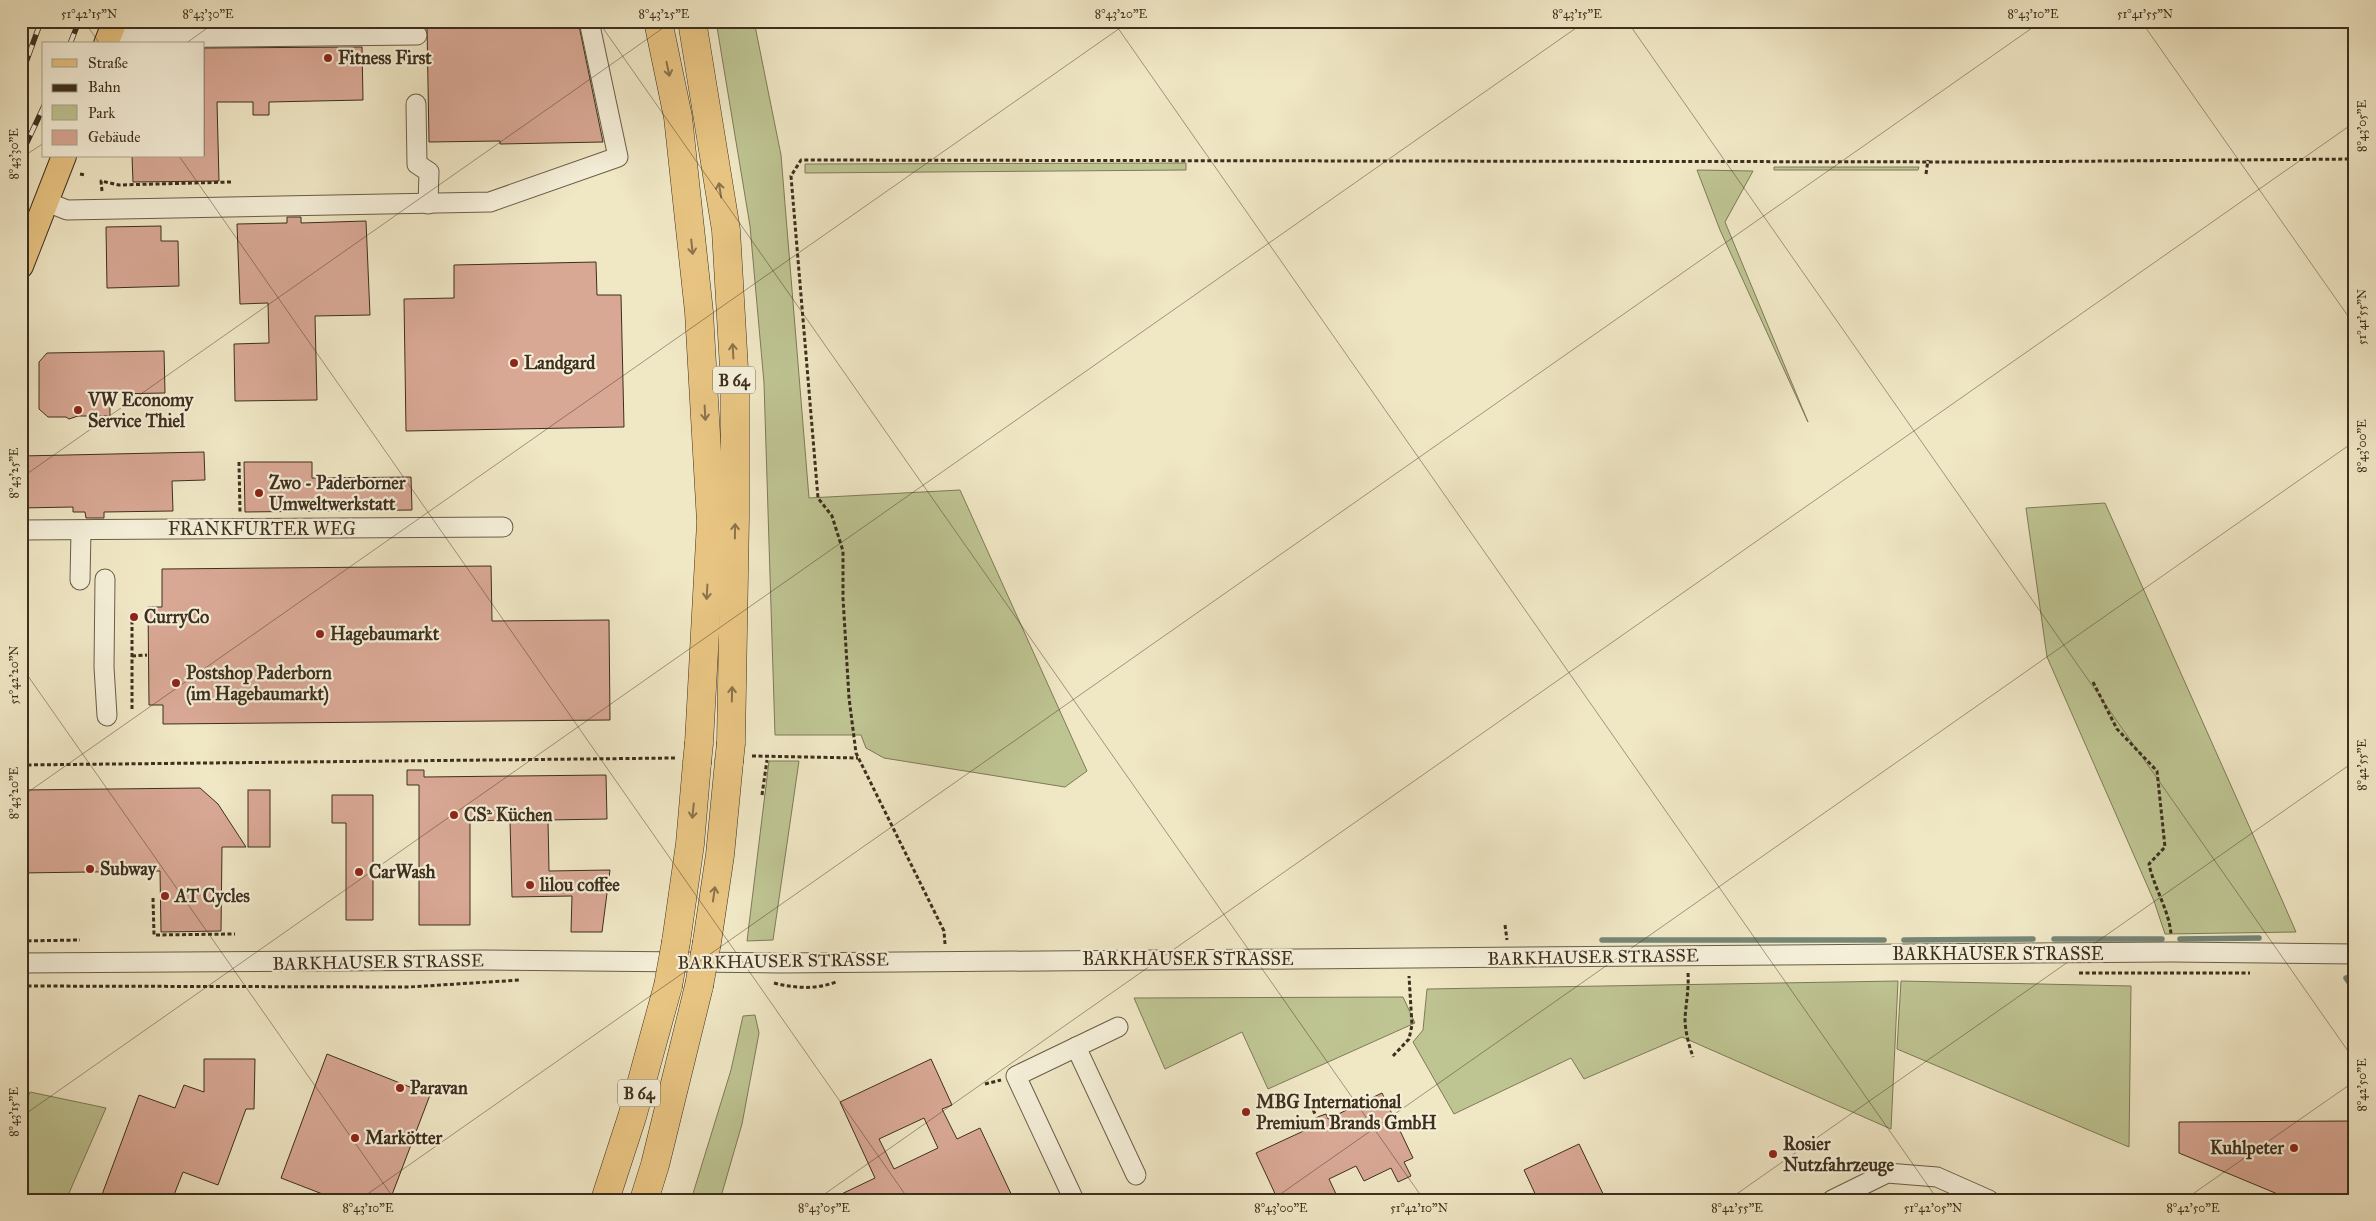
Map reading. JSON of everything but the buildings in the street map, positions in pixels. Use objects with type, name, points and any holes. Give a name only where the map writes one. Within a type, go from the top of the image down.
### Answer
[{"type":"highway","name":"B 64","points":[[624,1200],[646,1122],[658,1069],[668,986],[690,844],[698,753],[712,522],[698,302],[678,117],[658,21]]},
{"type":"highway","name":"B 64","points":[[659,1200],[687,1089],[699,986],[720,855],[730,753],[735,518],[733,356],[726,230],[692,21]]},
{"type":"highway","name":"B 64","points":[[605,1200],[632,1117],[668,986]]},
{"type":"highway","name":"B 64","points":[[644,1200],[699,986]]},
{"type":"main road","points":[[21,266],[63,158]]},
{"type":"street","points":[[47,202],[67,210],[490,202],[618,157],[589,21]]},
{"type":"street","points":[[111,32],[130,38],[418,35]]},
{"type":"street","points":[[416,104],[417,164],[429,172],[428,204]]},
{"type":"street","name":"FRANKFURTER WEG","points":[[21,530],[503,527]]},
{"type":"street","points":[[80,580],[81,531]]},
{"type":"street","points":[[105,579],[104,667],[107,716]]},
{"type":"street","name":"BARKHAUSER STRASSE","points":[[21,963],[485,960],[780,963],[946,960],[2172,952],[2355,954]]},
{"type":"street","points":[[1074,1200],[1016,1076],[1118,1027]]},
{"type":"street","points":[[1076,1048],[1136,1175]]},
{"type":"street","points":[[1832,1200],[1887,1173],[1937,1177],[1988,1200]]},
{"type":"path","points":[[946,960],[944,931],[858,758],[850,721],[842,598],[843,551],[832,516],[818,498],[791,176],[801,160],[1928,160],[2000,162],[2355,159]]},
{"type":"path","points":[[1926,174],[1928,160]]},
{"type":"path","points":[[102,190],[102,181],[119,185],[232,182]]},
{"type":"path","points":[[239,462],[240,514],[245,514]]},
{"type":"path","points":[[132,614],[132,709]]},
{"type":"path","points":[[125,621],[132,621]]},
{"type":"path","points":[[132,656],[147,655]]},
{"type":"path","points":[[125,666],[132,666]]},
{"type":"path","points":[[2093,682],[2117,728],[2157,772],[2166,846],[2149,864],[2152,878],[2170,925],[2172,952]]},
{"type":"path","points":[[21,765],[662,758]]},
{"type":"path","points":[[762,795],[766,758],[858,758]]},
{"type":"path","points":[[153,898],[154,935],[235,934]]},
{"type":"path","points":[[21,940],[80,940]]},
{"type":"path","points":[[1393,1056],[1409,1039],[1412,1025],[1409,972]]},
{"type":"path","points":[[1688,973],[1689,993],[1685,1018],[1686,1035],[1693,1058]]},
{"type":"path","points":[[21,986],[382,987],[530,980]]},
{"type":"path","points":[[1308,1098],[1315,1114]]},
{"type":"green space","points":[[716,21],[754,21],[781,155],[809,498],[960,490],[1087,771],[1065,787],[884,758],[866,748],[861,735],[775,735],[764,383],[750,226]]},
{"type":"green space","points":[[1186,163],[1186,170],[805,173],[805,164]]},
{"type":"green space","points":[[1774,167],[1919,167],[1918,170],[1774,170]]},
{"type":"green space","points":[[1697,170],[1753,171],[1725,222],[1808,422],[1720,230]]},
{"type":"green space","points":[[2105,503],[2296,932],[2165,934],[2154,901],[2047,657],[2026,508]]},
{"type":"green space","points":[[769,761],[799,761],[773,940],[747,941]]},
{"type":"green space","points":[[1898,981],[1891,1129],[1682,1037],[1584,1079],[1571,1058],[1454,1114],[1413,1042],[1423,1030],[1427,989]]},
{"type":"green space","points":[[1901,981],[2131,986],[2129,1147],[1897,1049]]},
{"type":"green space","points":[[1403,997],[1415,1023],[1268,1089],[1242,1032],[1165,1069],[1134,998]]},
{"type":"green space","points":[[755,1015],[759,1033],[742,1124],[720,1200],[691,1200],[731,1070],[743,1016]]},
{"type":"green space","points":[[30,1092],[106,1108],[66,1200],[21,1200],[21,1114]]},
{"type":"waterway","points":[[2180,939],[2259,938]]},
{"type":"waterway","points":[[1904,940],[2033,939]]},
{"type":"waterway","points":[[2054,939],[2162,939]]},
{"type":"waterway","points":[[1602,940],[1884,940]]},
{"type":"waterway","points":[[2346,978],[2355,991]]},
{"type":"railway","points":[[21,76],[41,21]]},
{"type":"railway","points":[[71,42],[79,21]]},
{"type":"railway","points":[[21,155],[42,110]]},
{"type":"place","name":"Fitness First","points":[[328,58]]},
{"type":"place","name":"Landgard","points":[[514,363]]},
{"type":"place","name":"VW Economy Service Thiel","points":[[78,410]]},
{"type":"place","name":"Zwo - Paderborner Umweltwerkstatt","points":[[259,493]]},
{"type":"place","name":"CurryCo","points":[[134,617]]},
{"type":"place","name":"Hagebaumarkt","points":[[320,634]]},
{"type":"place","name":"Postshop Paderborn (im Hagebaumarkt)","points":[[176,683]]},
{"type":"place","name":"CS² Küchen","points":[[454,815]]},
{"type":"place","name":"Subway","points":[[90,869]]},
{"type":"place","name":"CarWash","points":[[359,872]]},
{"type":"place","name":"lilou coffee","points":[[530,885]]},
{"type":"place","name":"AT Cycles","points":[[165,896]]},
{"type":"place","name":"Paravan","points":[[400,1088]]},
{"type":"place","name":"MBG International Premium Brands GmbH","points":[[1246,1112]]},
{"type":"place","name":"Markötter","points":[[355,1138]]},
{"type":"place","name":"Kuhlpeter","points":[[2294,1148]]},
{"type":"place","name":"Rosier Nutzfahrzeuge","points":[[1773,1154]]}]
